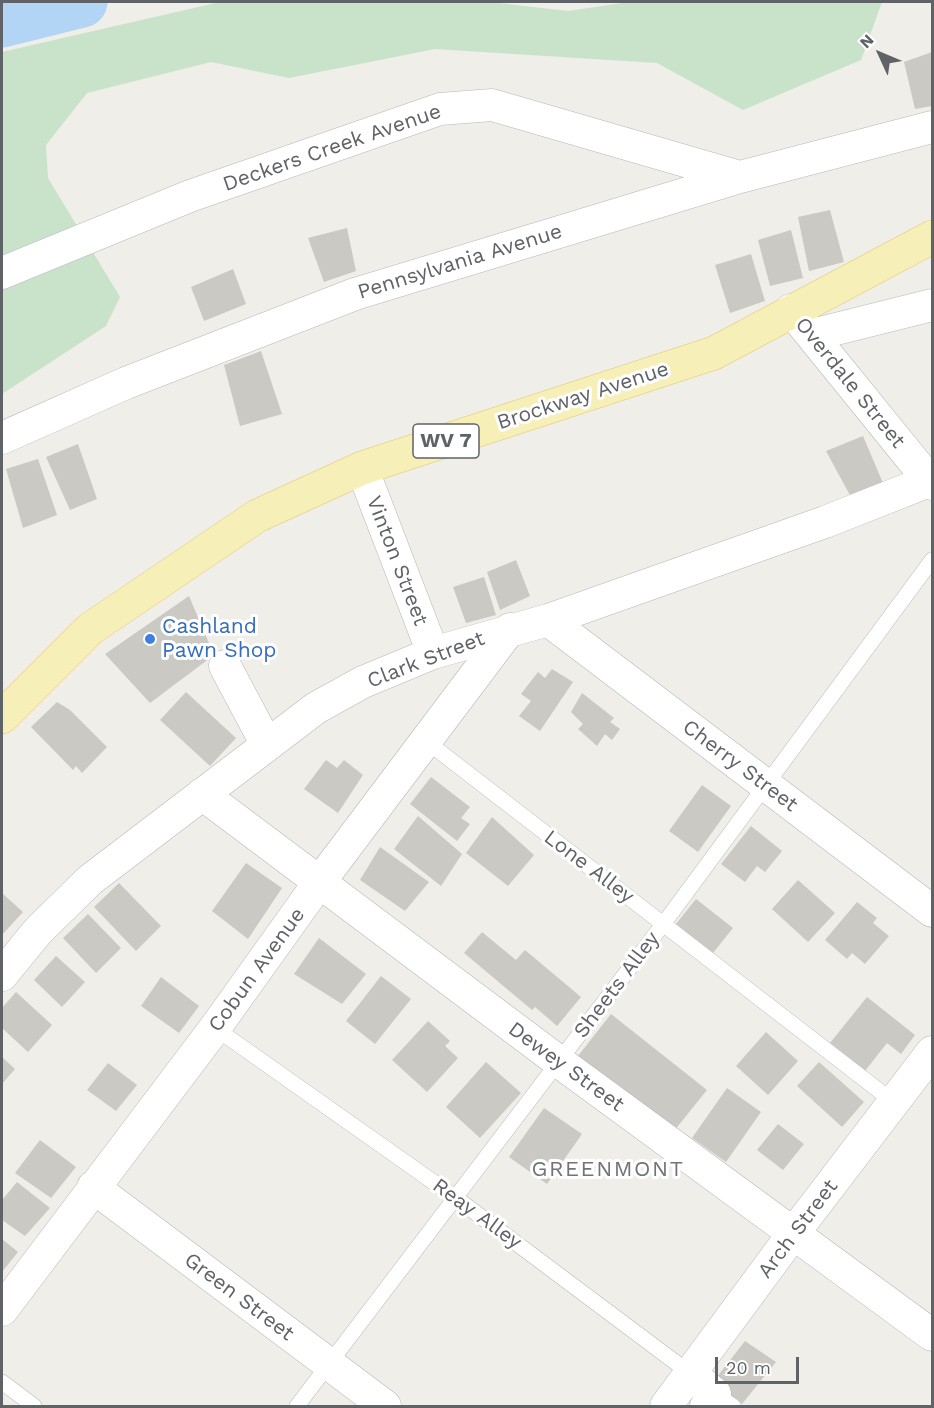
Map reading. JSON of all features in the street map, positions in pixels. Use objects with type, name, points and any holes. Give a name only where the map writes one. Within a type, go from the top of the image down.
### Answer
[{"type":"main road","name":"Brockway Avenue","points":[[2,717],[90,629],[256,516],[362,468],[714,353],[790,310],[933,237]]},
{"type":"street","name":"Deckers Creek Avenue","points":[[2,273],[190,196],[440,109],[492,105],[740,177]]},
{"type":"street","name":"Pennsylvania Avenue","points":[[2,438],[126,383],[355,294],[740,177],[933,127]]},
{"type":"street","points":[[812,334],[933,305]]},
{"type":"street","name":"Overdale Street","points":[[790,310],[931,482]]},
{"type":"street","name":"Vinton Street","points":[[362,468],[433,653]]},
{"type":"street","name":"Clark Street","points":[[2,975],[38,931],[90,880],[316,708],[363,682],[433,653],[510,629],[548,620],[931,482]]},
{"type":"street","name":"Cherry Street","points":[[548,620],[933,911]]},
{"type":"street","name":"Cobun Avenue","points":[[2,1310],[215,1028],[318,884],[510,629]]},
{"type":"street","points":[[225,666],[267,745]]},
{"type":"street","name":"Dewey Street","points":[[202,794],[318,884],[558,1062],[933,1335]]},
{"type":"street","name":"Arch Street","points":[[666,1407],[793,1234],[933,1052]]},
{"type":"street","name":"Green Street","points":[[93,1188],[385,1407]]},
{"type":"street","name":"Reay Alley","points":[[691,1374],[718,1402]]},
{"type":"lane","name":"Sheets Alley","points":[[297,1407],[664,923],[933,560]]},
{"type":"lane","name":"Lone Alley","points":[[426,741],[895,1103]]},
{"type":"lane","name":"Reay Alley","points":[[215,1028],[456,1198],[691,1374]]},
{"type":"lane","points":[[2,1382],[34,1407]]},
{"type":"green space","points":[[220,2],[490,2],[568,11],[629,2],[882,2],[861,60],[743,110],[657,63],[435,49],[289,78],[211,62],[87,93],[46,145],[48,178],[120,297],[106,326],[2,394],[2,52]]},
{"type":"building","points":[[932,52],[932,106],[915,109],[904,62]]},
{"type":"building","points":[[830,210],[844,262],[809,271],[798,217]]},
{"type":"building","points":[[347,228],[356,271],[324,282],[308,238]]},
{"type":"building","points":[[791,230],[803,278],[770,286],[758,240]]},
{"type":"building","points":[[751,254],[765,301],[730,313],[715,265]]},
{"type":"building","points":[[233,269],[246,304],[204,321],[191,287]]},
{"type":"building","points":[[261,351],[282,414],[240,426],[224,365]]},
{"type":"building","points":[[863,436],[883,483],[851,497],[826,451]]},
{"type":"building","points":[[78,444],[97,499],[70,510],[46,457]]},
{"type":"building","points":[[38,459],[57,515],[23,528],[6,469]]},
{"type":"building","points":[[516,560],[530,596],[500,610],[487,572]]},
{"type":"building","points":[[484,577],[496,615],[466,623],[453,587]]},
{"type":"building","points":[[189,596],[214,655],[150,703],[105,654]]},
{"type":"building","points":[[552,669],[573,682],[540,731],[519,716],[531,701],[521,694],[538,672],[545,678]]},
{"type":"building","points":[[186,692],[236,738],[210,766],[160,720]]},
{"type":"building","points":[[582,693],[614,718],[610,722],[620,729],[612,740],[605,734],[597,746],[578,729],[583,724],[571,712]]},
{"type":"building","points":[[57,702],[70,710],[107,747],[82,773],[76,766],[73,770],[31,727]]},
{"type":"building","points":[[326,760],[337,768],[344,760],[363,775],[338,813],[304,789]]},
{"type":"building","points":[[431,777],[470,807],[461,818],[470,824],[457,841],[410,804]]},
{"type":"building","points":[[702,785],[731,806],[698,852],[669,831]]},
{"type":"building","points":[[418,816],[462,854],[441,886],[394,849]]},
{"type":"building","points":[[492,817],[534,855],[508,886],[466,853]]},
{"type":"building","points":[[751,826],[782,851],[765,872],[757,866],[745,882],[721,864]]},
{"type":"building","points":[[380,847],[429,882],[405,911],[360,880]]},
{"type":"building","points":[[246,863],[282,888],[248,939],[212,911]]},
{"type":"building","points":[[798,880],[835,913],[808,942],[772,909]]},
{"type":"building","points":[[119,883],[161,926],[136,951],[94,907]]},
{"type":"building","points":[[2,893],[23,912],[2,935]]},
{"type":"building","points":[[696,899],[733,928],[713,953],[676,924]]},
{"type":"building","points":[[857,902],[877,918],[873,923],[889,936],[865,964],[852,953],[847,959],[825,940]]},
{"type":"building","points":[[88,914],[121,948],[96,973],[63,938]]},
{"type":"building","points":[[482,932],[516,960],[525,950],[581,997],[557,1026],[535,1007],[532,1010],[464,953]]},
{"type":"building","points":[[319,938],[366,974],[342,1004],[294,974]]},
{"type":"building","points":[[56,956],[85,982],[62,1007],[34,980]]},
{"type":"building","points":[[381,976],[411,999],[375,1044],[346,1021]]},
{"type":"building","points":[[161,977],[199,1006],[179,1033],[141,1006]]},
{"type":"building","points":[[16,992],[52,1025],[28,1052],[2,1028],[2,1008]]},
{"type":"building","points":[[867,997],[915,1035],[901,1054],[887,1043],[865,1071],[830,1043]]},
{"type":"building","points":[[611,1014],[707,1090],[674,1131],[578,1056]]},
{"type":"building","points":[[428,1021],[450,1041],[445,1046],[458,1058],[427,1092],[392,1060]]},
{"type":"building","points":[[766,1032],[798,1061],[768,1095],[736,1066]]},
{"type":"building","points":[[2,1057],[15,1069],[2,1084]]},
{"type":"building","points":[[486,1062],[521,1093],[480,1138],[446,1107]]},
{"type":"building","points":[[819,1062],[864,1102],[842,1127],[797,1086]]},
{"type":"building","points":[[108,1063],[137,1085],[116,1111],[87,1090]]},
{"type":"building","points":[[727,1088],[761,1112],[726,1162],[692,1138]]},
{"type":"building","points":[[544,1108],[582,1134],[547,1184],[509,1157]]},
{"type":"building","points":[[778,1124],[804,1144],[783,1170],[757,1150]]},
{"type":"building","points":[[40,1140],[76,1167],[51,1198],[15,1173]]},
{"type":"building","points":[[17,1182],[50,1208],[25,1236],[2,1220],[2,1200]]},
{"type":"building","points":[[2,1239],[18,1252],[2,1272]]},
{"type":"building","points":[[745,1341],[776,1362],[742,1404],[713,1382]]},
{"type":"waterway","points":[[2,22],[82,2]]},
{"type":"place","name":"Cashland Pawn Shop","points":[[150,639]]},
{"type":"district","name":"GREENMONT","points":[[608,1170]]}]
